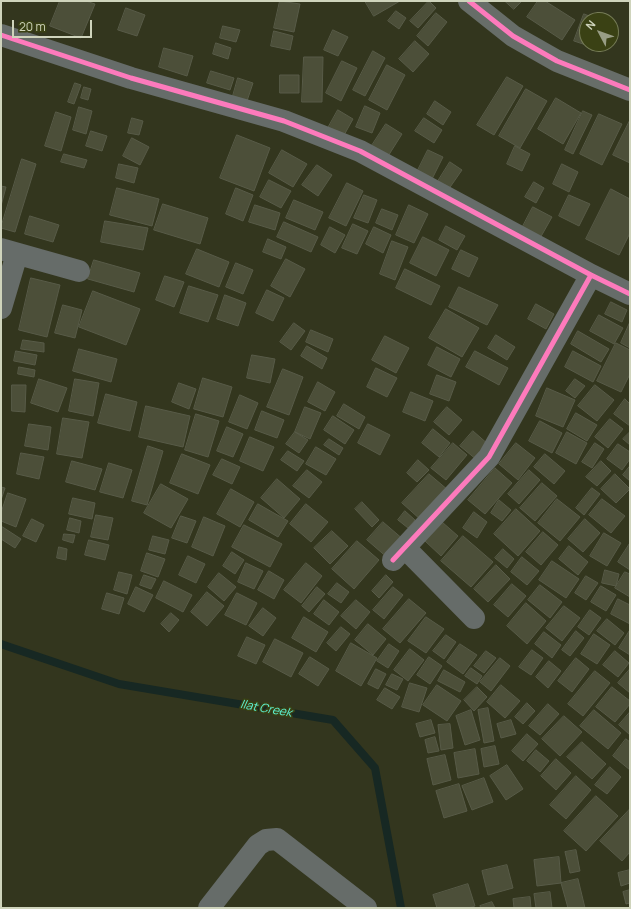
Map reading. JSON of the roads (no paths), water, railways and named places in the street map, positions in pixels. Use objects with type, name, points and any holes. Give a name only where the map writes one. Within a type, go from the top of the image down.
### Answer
[{"type":"main road","points":[[470,1],[513,36],[557,61],[630,90]]},
{"type":"street","points":[[1,35],[131,78],[284,121],[360,151],[630,294]]},
{"type":"street","points":[[1,308],[9,251],[79,271]]},
{"type":"street","points":[[474,618],[399,554],[489,458],[590,274]]},
{"type":"street","points":[[209,908],[258,845],[266,840],[277,839],[366,908]]},
{"type":"waterway","name":"Ilat Creek","points":[[1,644],[119,684],[333,720],[375,768],[401,908]]}]
